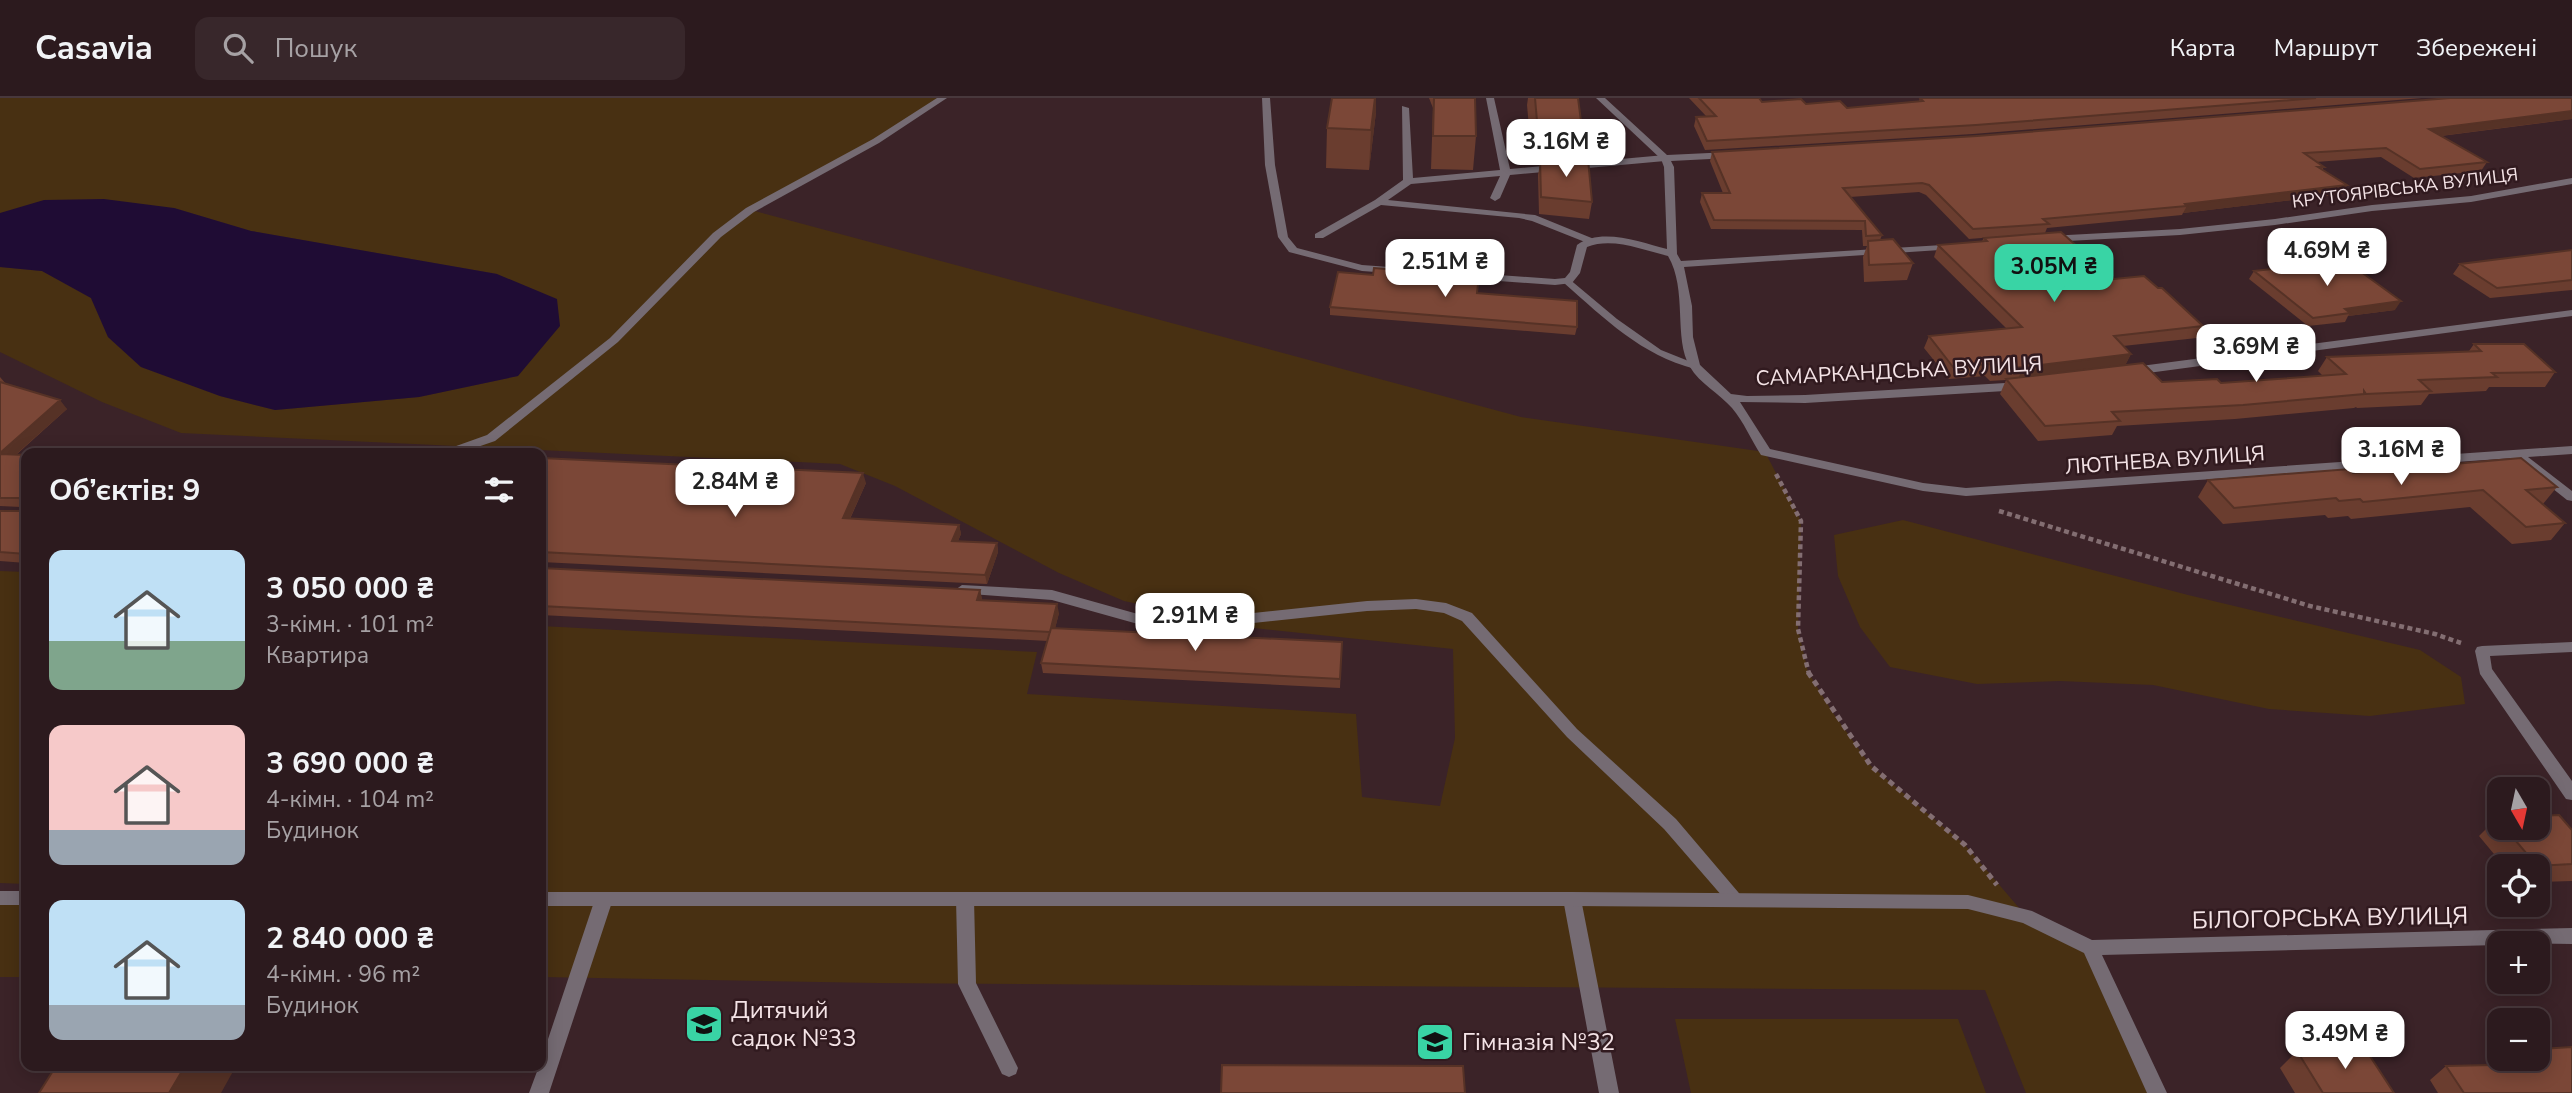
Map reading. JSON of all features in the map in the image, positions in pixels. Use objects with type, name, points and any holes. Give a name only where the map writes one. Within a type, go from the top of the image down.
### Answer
[{"type":"street","points":[[463,448],[491,438],[614,340],[717,234],[750,210],[876,141],[943,98]]},
{"type":"street","points":[[1266,98],[1270,165],[1283,237],[1293,250],[1362,268],[1568,281],[1613,321],[1657,352],[1695,366],[1729,397],[1765,452]]},
{"type":"street","points":[[1490,98],[1506,173],[1495,198]]},
{"type":"street","points":[[1600,98],[1665,158],[1669,167],[1675,259],[1687,306],[1687,337],[1695,366]]},
{"type":"street","points":[[1405,108],[1408,181]]},
{"type":"street","points":[[1319,236],[1379,202],[1408,181],[1665,158],[1746,154]]},
{"type":"street","name":"КРУТОЯРІВСЬКА ВУЛИЦЯ","points":[[2038,240],[2180,232],[2275,222],[2372,208],[2471,199],[2572,181]]},
{"type":"street","points":[[1379,202],[1519,215],[1535,218],[1590,241]]},
{"type":"street","points":[[1568,281],[1576,273],[1582,245],[1605,239],[1675,259],[1969,245]]},
{"type":"street","points":[[2126,372],[2572,313]]},
{"type":"street","name":"САМАРКАНДСЬКА ВУЛИЦЯ","points":[[1729,397],[1747,400],[1805,399],[2032,384]]},
{"type":"street","name":"ЛЮТНЕВА ВУЛИЦЯ","points":[[1765,452],[1923,488],[1966,492],[2519,456],[2572,450]]},
{"type":"street","points":[[2519,456],[2572,497]]},
{"type":"street","points":[[942,589],[1052,595],[1146,621],[1188,625],[1367,606],[1416,604],[1446,608],[1467,617],[1573,733],[1670,824],[1735,899]]},
{"type":"street","points":[[2572,647],[2482,651],[2485,670],[2572,794]]},
{"type":"street","points":[[0,898],[21,898]]},
{"type":"street","points":[[546,899],[1735,899],[1968,902],[2026,916],[2090,948],[2157,1093]]},
{"type":"street","points":[[539,1093],[604,899]]},
{"type":"street","points":[[965,899],[967,984],[1009,1068]]},
{"type":"street","points":[[1572,899],[1609,1093]]},
{"type":"street","name":"БІЛОГОРСЬКА ВУЛИЦЯ","points":[[2090,948],[2572,936]]},
{"type":"path","points":[[1765,452],[1801,521],[1798,629],[1808,672],[1871,766],[1965,845],[2026,916]]},
{"type":"path","points":[[1994,510],[2310,606],[2435,634],[2482,651]]},
{"type":"shaded area","points":[[0,98],[943,98],[876,141],[751,210],[1521,417],[1765,452],[1801,521],[1798,629],[1808,672],[1833,713],[1871,766],[1965,845],[2026,916],[2090,948],[2157,1093],[2026,1093],[1985,990],[877,983],[546,977],[546,899],[569,898],[546,897],[546,626],[1037,652],[1027,694],[1356,714],[1362,797],[1440,806],[1455,738],[1453,649],[1254,628],[1124,601],[1059,573],[895,486],[840,464],[546,450],[546,448],[181,433],[102,402],[0,352],[0,267],[42,271],[91,298],[108,337],[141,367],[220,396],[275,410],[419,397],[518,376],[497,274],[251,231],[174,208],[0,232]]},
{"type":"shaded area","points":[[104,199],[174,208],[251,231],[497,274],[557,299],[560,326],[518,376],[419,397],[275,410],[220,396],[141,367],[108,337],[91,298],[42,271],[0,267],[0,213],[44,200]]},
{"type":"shaded area","points":[[1903,520],[2188,595],[2420,650],[2461,677],[2465,704],[2370,716],[2269,709],[2153,685],[2060,681],[1977,684],[1890,667],[1860,627],[1838,576],[1834,535]]},
{"type":"shaded area","points":[[0,571],[21,572],[21,884],[0,883]]},
{"type":"shaded area","points":[[0,898],[21,898],[21,977],[0,977]]},
{"type":"shaded area","points":[[1675,1019],[1958,1019],[1986,1093],[1691,1093]]},
{"type":"building","points":[[1332,98],[1375,98],[1371,130],[1327,128]]},
{"type":"building","points":[[1434,98],[1475,98],[1476,136],[1433,136]]},
{"type":"building","points":[[1535,98],[1578,98],[1581,121],[1543,124],[1537,121]]},
{"type":"building","points":[[1699,98],[1759,98],[1762,102],[1801,99],[1806,104],[1840,101],[1847,108],[1923,101],[1920,98],[2316,98],[1976,125],[1707,141],[1696,117],[1716,116]]},
{"type":"building","points":[[2450,98],[2572,98],[2572,111],[2429,129],[2487,162],[2420,169],[2386,148],[2304,153],[2324,167],[2318,167],[2347,185],[2185,204],[2187,206],[2043,219],[2049,224],[1973,229],[1929,185],[1922,183],[1843,188],[1882,235],[1866,236],[1865,221],[1714,220],[1702,193],[1730,193],[1712,152],[1977,136]]},
{"type":"building","points":[[1578,156],[1579,159],[1588,159],[1592,202],[1541,197],[1540,159]]},
{"type":"building","points":[[2061,232],[2114,279],[2144,276],[2158,288],[2162,288],[2203,326],[2114,336],[2131,354],[2023,367],[1995,369],[1990,364],[1953,367],[1929,336],[2022,327],[1938,245],[1987,241],[1984,238]]},
{"type":"building","points":[[1893,239],[1913,263],[1869,265],[1868,241]]},
{"type":"building","points":[[2572,250],[2572,280],[2497,288],[2460,264]]},
{"type":"building","points":[[2346,261],[2401,301],[2345,309],[2350,313],[2313,318],[2254,271]]},
{"type":"building","points":[[1374,268],[1422,272],[1420,280],[1478,284],[1477,293],[1577,301],[1577,327],[1330,307],[1338,272],[1373,275]]},
{"type":"building","points":[[2474,344],[2524,344],[2555,372],[2492,373],[2497,377],[2419,380],[2431,391],[2366,394],[2364,391],[2364,394],[2243,405],[2112,412],[2120,421],[2045,426],[2006,379],[2143,363],[2162,382],[2217,379],[2221,383],[2346,374],[2327,357],[2481,351]]},
{"type":"building","points":[[0,382],[60,400],[0,453]]},
{"type":"building","points":[[0,454],[21,455],[21,501],[19,498],[0,498]]},
{"type":"building","points":[[546,458],[863,473],[843,518],[959,525],[952,541],[997,543],[985,575],[546,552]]},
{"type":"building","points":[[2521,458],[2557,487],[2526,490],[2565,523],[2526,527],[2483,490],[2363,502],[2360,499],[2339,501],[2336,498],[2234,508],[2208,480],[2350,469],[2353,473]]},
{"type":"building","points":[[21,501],[21,554],[0,552],[0,511],[20,511]]},
{"type":"building","points":[[546,568],[980,590],[977,600],[1057,604],[1050,632],[546,606]]},
{"type":"building","points":[[1051,628],[1342,642],[1340,679],[1041,663]]},
{"type":"building","points":[[2550,815],[2559,815],[2572,830],[2572,864],[2550,865],[2550,854],[2527,854],[2515,840],[2550,840]]},
{"type":"building","points":[[2364,1047],[2394,1093],[2323,1093],[2297,1051]]},
{"type":"building","points":[[2572,1047],[2572,1093],[2464,1093],[2446,1066],[2487,1065],[2487,1071],[2550,1071],[2550,1048]]},
{"type":"building","points":[[1222,1065],[1463,1066],[1465,1093],[1221,1093]]},
{"type":"building","points":[[53,1071],[182,1071],[169,1093],[39,1093]]},
{"type":"place","name":"Дитячий садок №33","points":[[704,1024]]},
{"type":"place","name":"Гімназія №32","points":[[1435,1042]]}]
